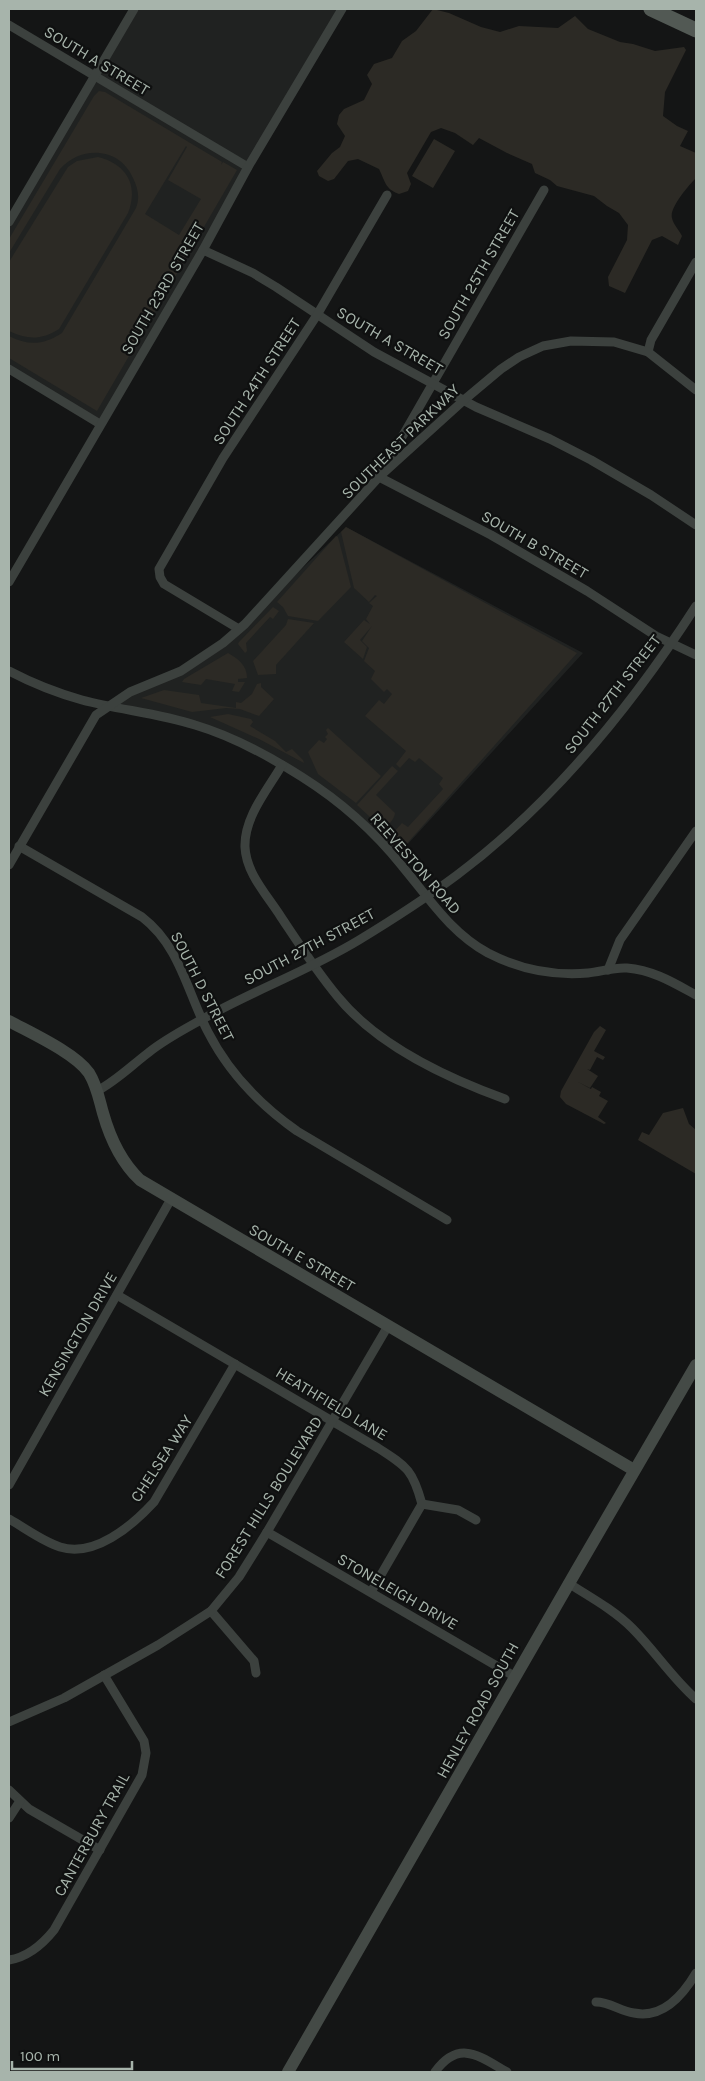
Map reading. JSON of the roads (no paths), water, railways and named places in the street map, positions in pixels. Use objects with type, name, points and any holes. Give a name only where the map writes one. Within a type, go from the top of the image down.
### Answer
[{"type":"main road","points":[[651,9],[696,30]]},
{"type":"street","points":[[9,222],[134,9]]},
{"type":"street","name":"SOUTH 23RD STREET","points":[[9,582],[203,250],[248,166],[342,9]]},
{"type":"street","name":"SOUTH A STREET","points":[[9,25],[248,166]]},
{"type":"street","name":"SOUTH 25TH STREET","points":[[379,477],[544,190]]},
{"type":"street","name":"SOUTH 24TH STREET","points":[[239,629],[164,584],[160,572],[162,563],[223,458],[318,316],[387,195]]},
{"type":"street","name":"SOUTH A STREET","points":[[203,250],[254,274],[374,352],[464,400],[591,460],[651,495],[696,525]]},
{"type":"street","points":[[648,352],[651,340],[696,262]]},
{"type":"street","name":"SOUTHEAST PARKWAY","points":[[107,706],[130,692],[181,671],[223,643],[239,629],[379,477],[464,400],[501,369],[519,357],[543,346],[571,342],[614,342],[648,352],[696,390]]},
{"type":"street","points":[[9,369],[100,424]]},
{"type":"street","name":"SOUTH B STREET","points":[[379,477],[527,556],[672,644],[696,655]]},
{"type":"street","name":"SOUTH 27TH STREET","points":[[97,1090],[112,1083],[149,1052],[202,1019],[314,965],[358,940],[457,875],[517,824],[566,776],[629,703],[672,644],[696,606]]},
{"type":"street","name":"REEVESTON ROAD","points":[[9,670],[81,700],[139,710],[196,725],[221,734],[282,765],[325,792],[350,812],[402,866],[456,931],[488,953],[514,964],[547,973],[589,973],[625,967],[645,971],[666,978],[696,995]]},
{"type":"street","points":[[9,865],[96,715],[107,706]]},
{"type":"street","points":[[282,765],[250,819],[246,836],[246,855],[251,872],[314,965],[339,998],[358,1017],[391,1043],[420,1062],[451,1078],[505,1099]]},
{"type":"street","points":[[608,970],[620,940],[696,831]]},
{"type":"street","name":"SOUTH D STREET","points":[[19,846],[142,917],[154,926],[170,946],[207,1032],[228,1065],[246,1088],[277,1117],[297,1131],[447,1220]]},
{"type":"street","name":"SOUTH E STREET","points":[[9,1020],[74,1058],[89,1073],[97,1090],[108,1130],[123,1160],[140,1180],[634,1470]]},
{"type":"street","name":"KENSINGTON DRIVE","points":[[9,1485],[171,1199]]},
{"type":"street","name":"HEATHFIELD LANE","points":[[117,1295],[401,1462],[411,1473],[422,1504]]},
{"type":"street","name":"FOREST HILLS BOULEVARD","points":[[9,1722],[64,1698],[158,1645],[211,1611],[238,1578],[268,1532],[388,1326]]},
{"type":"street","name":"CHELSEA WAY","points":[[9,1519],[54,1544],[66,1548],[86,1549],[109,1539],[141,1515],[154,1502],[235,1364]]},
{"type":"street","name":"HENLEY ROAD SOUTH","points":[[288,2072],[481,1737],[514,1676],[696,1365]]},
{"type":"street","points":[[371,1592],[422,1504],[458,1510],[476,1520]]},
{"type":"street","name":"STONELEIGH DRIVE","points":[[268,1532],[514,1676]]},
{"type":"street","points":[[568,1583],[610,1610],[631,1627],[673,1677],[696,1699]]},
{"type":"street","points":[[211,1611],[254,1661],[256,1674]]},
{"type":"street","name":"CANTERBURY TRAIL","points":[[9,1960],[28,1954],[45,1941],[54,1930],[140,1781],[146,1753],[141,1733],[104,1675]]},
{"type":"street","points":[[9,1790],[20,1801],[48,1821],[100,1850]]},
{"type":"street","points":[[9,1818],[20,1801]]},
{"type":"street","points":[[596,2002],[605,2002],[634,2014],[653,2012],[668,2006],[682,1996],[696,1973]]},
{"type":"street","points":[[435,2072],[445,2059],[452,2055],[466,2053],[480,2056],[507,2072]]}]
